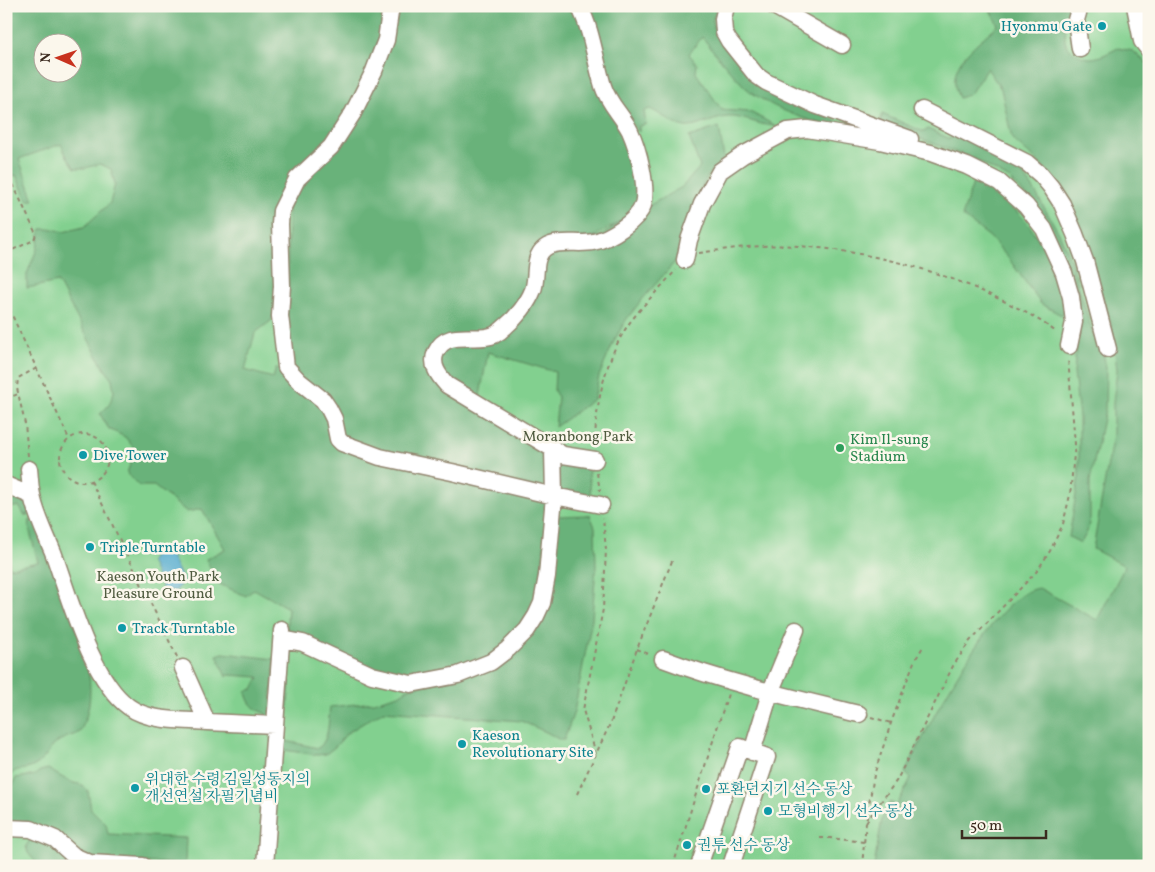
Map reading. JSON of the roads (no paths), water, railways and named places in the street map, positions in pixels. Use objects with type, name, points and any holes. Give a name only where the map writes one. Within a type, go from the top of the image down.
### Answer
[{"type":"lane","points":[[391,6],[386,40],[374,71],[353,113],[331,146],[297,178],[281,211],[282,286],[280,316],[286,367],[299,381],[323,400],[329,408],[334,418],[338,439],[342,443],[380,457],[601,505]]},
{"type":"lane","points":[[580,6],[598,62],[603,87],[630,131],[643,176],[645,192],[642,206],[635,217],[623,228],[602,240],[545,247],[539,254],[536,263],[537,277],[533,291],[514,320],[494,335],[459,337],[447,340],[438,346],[434,355],[437,374],[447,385],[563,455],[595,460]]},
{"type":"lane","points":[[726,6],[723,19],[724,32],[756,75],[766,82],[815,105],[910,138],[931,153]]},
{"type":"lane","points":[[774,6],[842,45]]},
{"type":"lane","points":[[1080,6],[1076,20],[1080,50]]},
{"type":"lane","points":[[1136,6],[1142,41],[1149,50]]},
{"type":"lane","points":[[922,110],[1027,163],[1051,187],[1062,204],[1082,252],[1108,349]]},
{"type":"lane","points":[[692,256],[689,240],[702,204],[720,171],[743,155],[788,132],[806,129],[880,141],[931,153],[967,166],[999,182],[1014,194],[1037,218],[1064,273],[1071,298],[1074,322],[1069,346]]},
{"type":"lane","points":[[265,866],[282,634],[372,675],[411,684],[458,675],[491,662],[508,649],[527,630],[542,603],[548,576],[554,496],[553,448]]},
{"type":"lane","points":[[30,469],[32,496],[87,646],[99,671],[113,692],[130,708],[149,716],[207,722],[275,725]]},
{"type":"lane","points":[[6,485],[32,496]]},
{"type":"lane","points":[[752,752],[770,693],[796,630]]},
{"type":"lane","points":[[663,659],[770,693],[859,714]]},
{"type":"lane","points":[[182,668],[207,722]]},
{"type":"lane","points":[[699,866],[740,747],[767,757],[731,866]]},
{"type":"lane","points":[[6,828],[31,830],[55,839],[74,856],[90,863],[143,866]]},
{"type":"water","points":[[157,550],[169,552],[183,580],[176,591],[163,590],[150,561]]},
{"type":"place","name":"Hyonmu Gate","points":[[1102,26]]},
{"type":"place","name":"Kim Il-sung Stadium","points":[[840,448]]},
{"type":"place","name":"Dive Tower","points":[[83,455]]},
{"type":"place","name":"Triple Turntable","points":[[90,547]]},
{"type":"place","name":"Track Turntable","points":[[122,628]]},
{"type":"place","name":"Kaeson Revolutionary Site","points":[[462,744]]},
{"type":"place","name":"위대한 수령 김일성동지의 개선연설 자필기념비","points":[[135,788]]},
{"type":"place","name":"포환던지기 선수 동상","points":[[706,789]]},
{"type":"place","name":"모형비행기 선수 동상","points":[[768,811]]},
{"type":"place","name":"권투 선수 동상","points":[[687,845]]},
{"type":"park label","name":"Moranbong Park","points":[[578,436]]},
{"type":"park label","name":"Kaeson Youth Park Pleasure Ground","points":[[158,584]]}]
